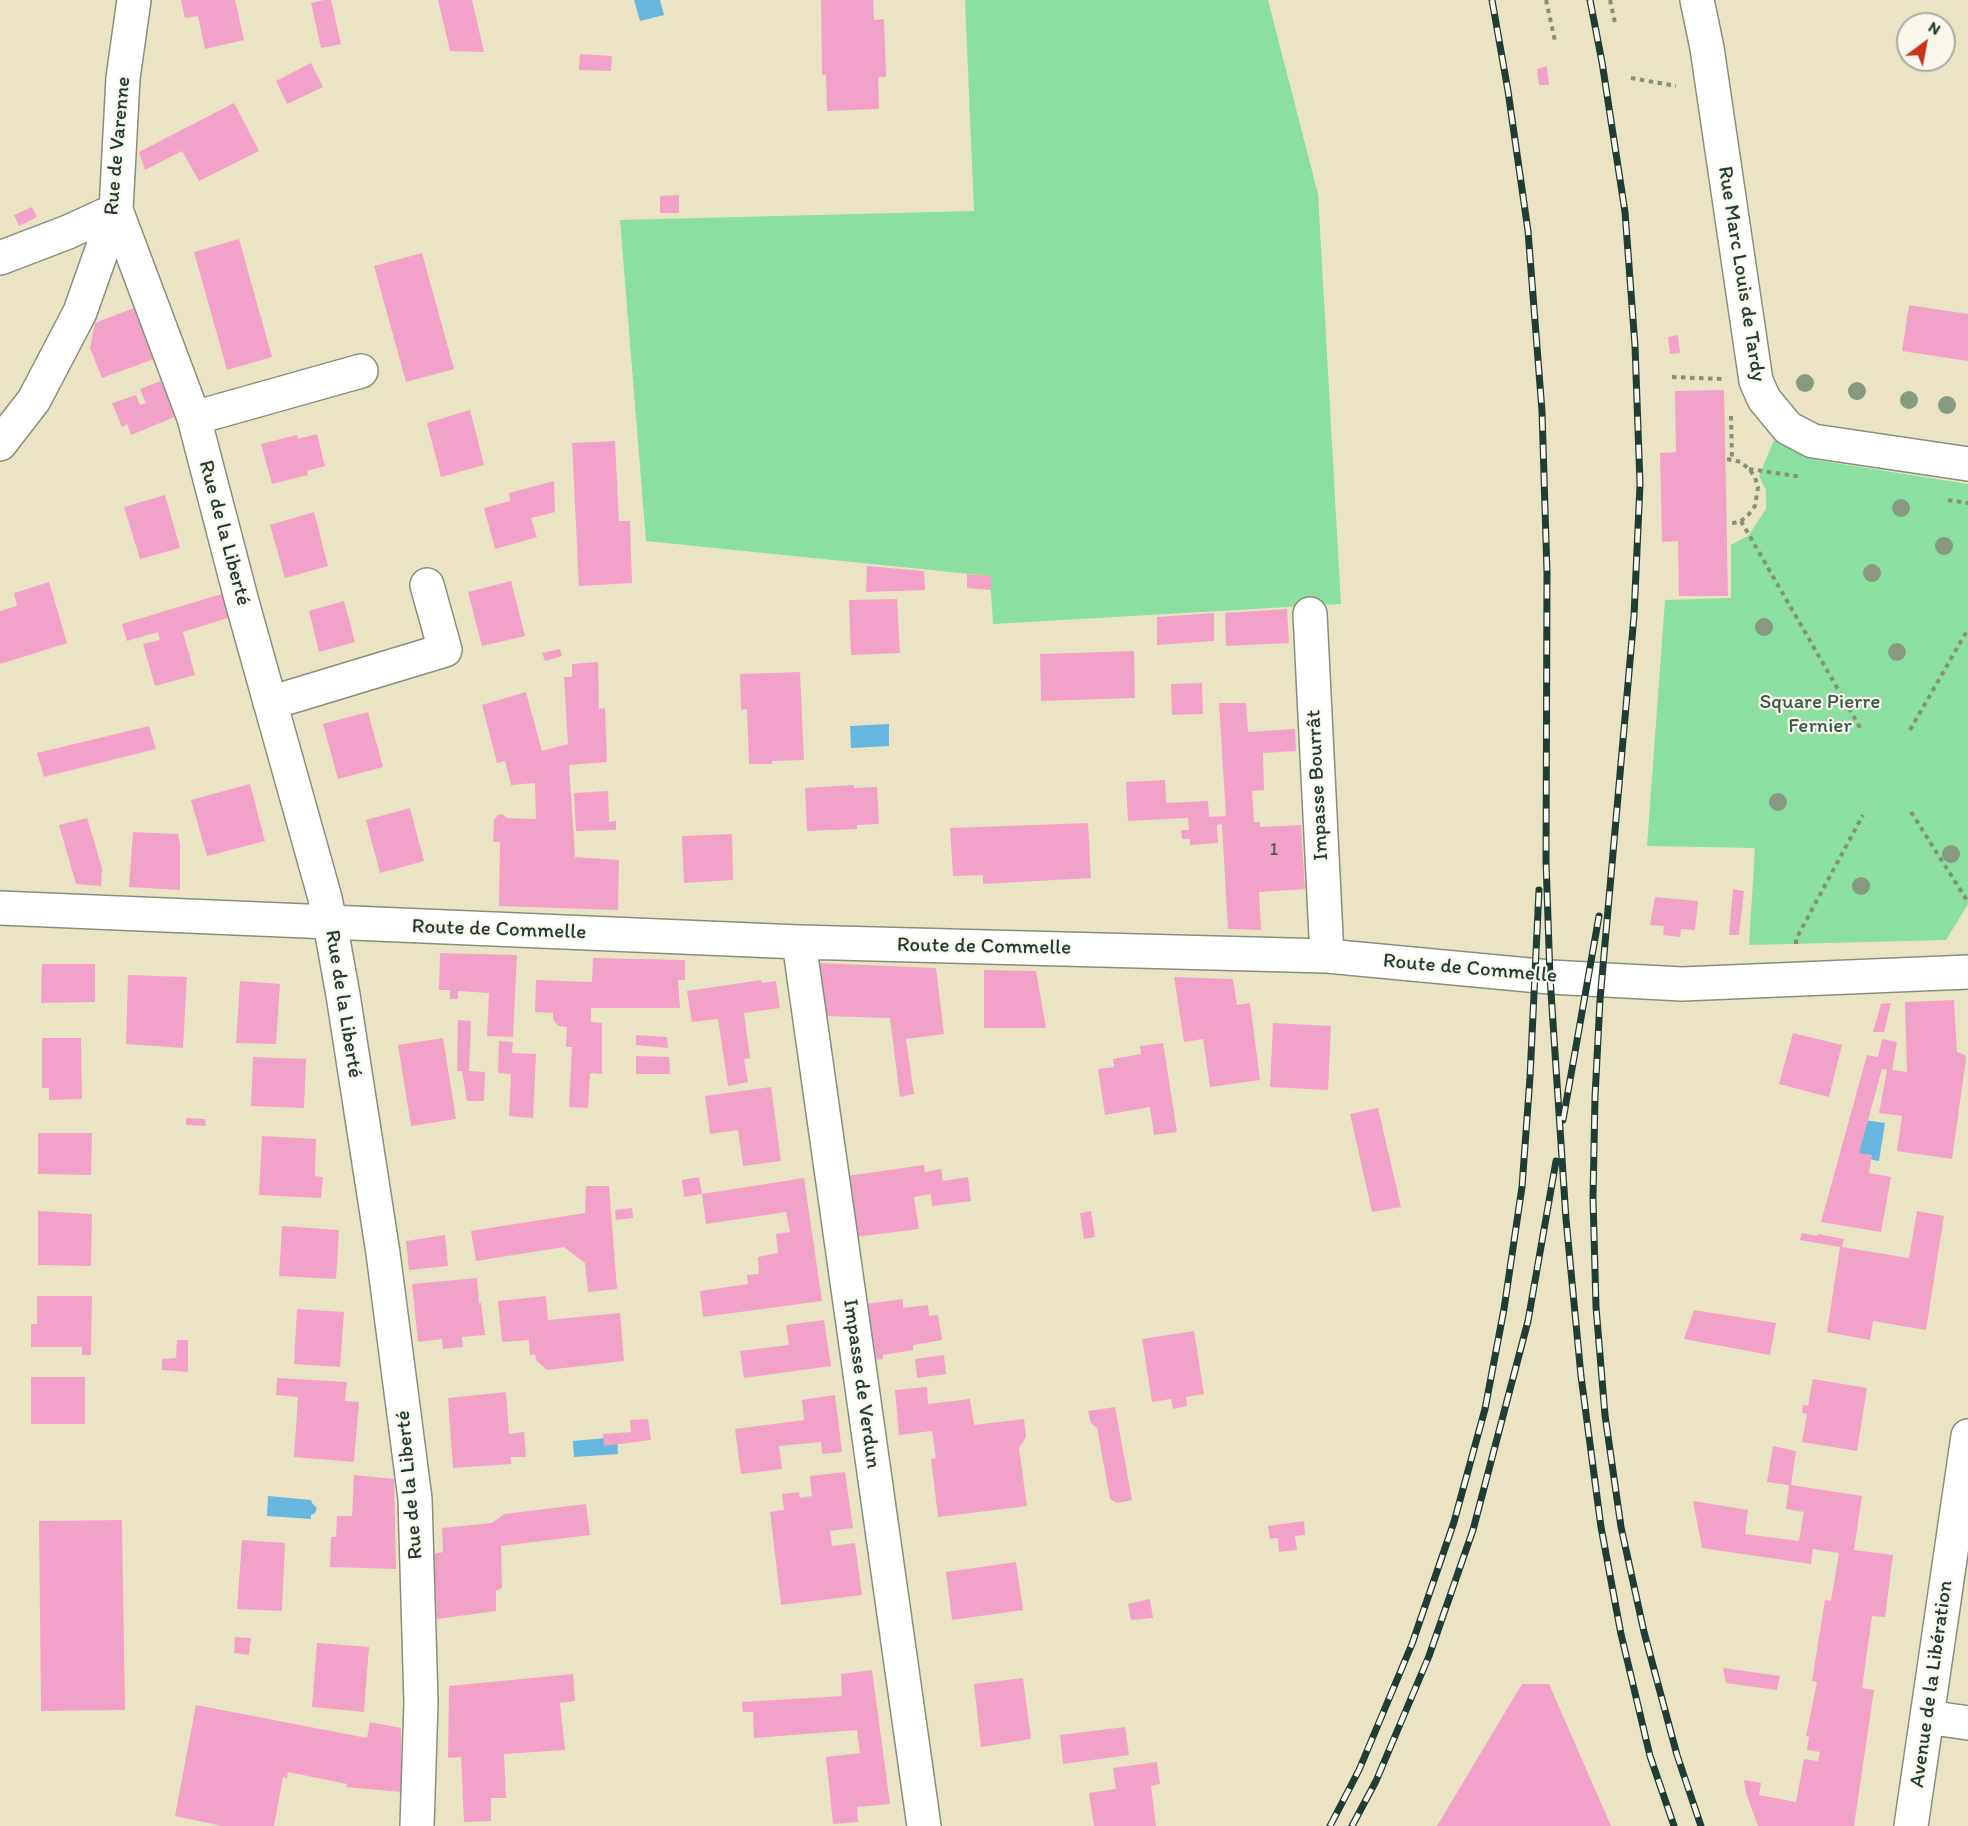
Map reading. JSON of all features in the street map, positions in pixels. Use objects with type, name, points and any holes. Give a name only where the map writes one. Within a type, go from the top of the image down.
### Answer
[{"type":"street","name":"Rue de Varenne","points":[[0,444],[34,400],[80,312],[116,210],[123,78],[134,0]]},
{"type":"street","name":"Rue Marc Louis de Tardy","points":[[1697,0],[1707,48],[1756,381],[1764,399],[1788,428],[1813,441],[1968,464]]},
{"type":"street","points":[[0,258],[68,232],[116,210]]},
{"type":"street","name":"Rue de la Liberté","points":[[116,210],[194,418],[330,923],[383,1253],[415,1499],[421,1702],[417,1826]]},
{"type":"street","points":[[194,418],[361,371]]},
{"type":"street","points":[[270,703],[445,650],[427,585]]},
{"type":"street","name":"Impasse Bourrât","points":[[1310,614],[1327,956]]},
{"type":"street","name":"Route de Commelle","points":[[0,908],[799,942],[1327,956],[1589,980],[1682,984],[1968,972]]},
{"type":"street","name":"Impasse de Verdun","points":[[799,942],[924,1826]]},
{"type":"street","name":"Avenue de la Libération","points":[[1911,1826],[1927,1717],[1957,1597],[1968,1436]]},
{"type":"street","points":[[1927,1717],[1968,1723]]},
{"type":"path","points":[[1546,0],[1555,41]]},
{"type":"path","points":[[1610,0],[1615,23]]},
{"type":"path","points":[[1631,78],[1677,86]]},
{"type":"path","points":[[1672,377],[1756,381]]},
{"type":"path","points":[[1730,524],[1741,521],[1749,514],[1755,506],[1758,487],[1749,469],[1741,462],[1729,459],[1731,414]]},
{"type":"path","points":[[1741,521],[1862,731]]},
{"type":"path","points":[[1910,730],[1968,629]]},
{"type":"path","points":[[1911,812],[1968,902]]},
{"type":"path","points":[[1797,979],[1796,939],[1863,814]]},
{"type":"green space","points":[[965,0],[1268,0],[1318,194],[1341,604],[993,624],[990,576],[646,541],[620,220],[974,211]]},
{"type":"green space","name":"Square Pierre Fernier","points":[[1774,440],[1810,459],[1968,484],[1968,904],[1946,940],[1749,945],[1755,848],[1647,846],[1665,600],[1731,598],[1731,545],[1748,536],[1766,509],[1766,490],[1759,476]]},
{"type":"water","points":[[634,0],[660,0],[664,15],[640,21]]},
{"type":"water","points":[[889,724],[889,746],[851,748],[850,726]]},
{"type":"water","points":[[1864,1120],[1885,1123],[1879,1161],[1858,1157]]},
{"type":"water","points":[[617,1437],[618,1454],[574,1457],[573,1441]]},
{"type":"water","points":[[268,1496],[311,1500],[317,1508],[311,1515],[311,1519],[267,1516]]},
{"type":"building","points":[[181,0],[235,0],[244,40],[205,49],[198,16],[185,18]]},
{"type":"building","points":[[331,0],[341,44],[321,48],[311,3]]},
{"type":"building","points":[[438,0],[472,0],[484,52],[450,51]]},
{"type":"building","points":[[821,0],[873,0],[874,20],[884,19],[886,77],[878,77],[879,109],[827,111],[826,75],[822,75]]},
{"type":"building","points":[[580,54],[612,56],[611,71],[579,70]]},
{"type":"building","points":[[311,63],[323,87],[287,104],[276,81]]},
{"type":"building","points":[[1547,66],[1549,85],[1539,85],[1537,69]]},
{"type":"building","points":[[234,103],[259,151],[199,181],[182,151],[145,170],[139,152]]},
{"type":"building","points":[[679,195],[679,213],[660,213],[660,196]]},
{"type":"building","points":[[32,207],[37,217],[19,226],[14,215]]},
{"type":"building","points":[[239,239],[272,357],[227,370],[194,252]]},
{"type":"building","points":[[422,253],[454,369],[406,382],[374,266]]},
{"type":"building","points":[[1909,305],[1968,314],[1968,361],[1902,351]]},
{"type":"building","points":[[134,308],[154,359],[102,378],[90,348],[95,323]]},
{"type":"building","points":[[1678,335],[1680,353],[1670,354],[1668,337]]},
{"type":"building","points":[[163,380],[177,416],[131,435],[127,424],[122,427],[112,403],[136,395],[140,405],[146,403],[140,389]]},
{"type":"building","points":[[1724,390],[1728,596],[1679,596],[1678,541],[1662,542],[1660,453],[1676,452],[1675,391]]},
{"type":"building","points":[[470,410],[484,465],[441,477],[427,423]]},
{"type":"building","points":[[317,434],[325,466],[307,471],[308,475],[272,484],[261,444],[297,435],[298,439]]},
{"type":"building","points":[[615,441],[619,521],[630,521],[632,583],[579,586],[572,443]]},
{"type":"building","points":[[554,481],[555,512],[531,518],[537,537],[495,549],[484,508],[510,501],[509,493]]},
{"type":"building","points":[[165,495],[180,548],[140,559],[124,507]]},
{"type":"building","points":[[314,512],[328,566],[285,578],[270,525]]},
{"type":"building","points":[[867,566],[924,571],[925,590],[866,592]]},
{"type":"building","points":[[967,574],[991,576],[991,590],[967,588]]},
{"type":"building","points":[[511,581],[525,636],[482,646],[468,592]]},
{"type":"building","points":[[49,582],[67,643],[0,664],[0,611],[17,606],[14,593]]},
{"type":"building","points":[[225,593],[231,617],[183,632],[195,675],[155,686],[143,644],[160,640],[158,632],[127,641],[122,624]]},
{"type":"building","points":[[897,599],[900,653],[851,655],[849,600]]},
{"type":"building","points":[[344,601],[355,642],[319,652],[309,611]]},
{"type":"building","points":[[1287,609],[1289,643],[1226,646],[1225,613]]},
{"type":"building","points":[[1214,613],[1214,641],[1157,645],[1157,617]]},
{"type":"building","points":[[560,649],[562,656],[545,661],[542,653]]},
{"type":"building","points":[[1134,651],[1135,698],[1041,701],[1040,654]]},
{"type":"building","points":[[598,662],[599,709],[605,708],[607,762],[569,765],[575,857],[619,860],[618,910],[499,906],[500,842],[493,842],[494,820],[502,814],[507,818],[536,819],[535,783],[511,785],[505,761],[497,763],[482,705],[526,692],[542,751],[568,744],[564,677],[572,677],[572,664]]},
{"type":"building","points":[[800,672],[804,760],[749,764],[747,709],[741,710],[740,674]]},
{"type":"building","points":[[1202,683],[1203,714],[1172,715],[1171,684]]},
{"type":"building","points":[[1219,703],[1246,703],[1248,732],[1295,729],[1296,751],[1263,753],[1264,790],[1252,791],[1254,822],[1260,822],[1260,827],[1301,825],[1305,889],[1259,892],[1261,930],[1228,929],[1222,824],[1217,825],[1218,843],[1190,845],[1190,839],[1182,839],[1181,830],[1189,830],[1188,818],[1128,821],[1126,782],[1165,780],[1166,803],[1208,801],[1209,817],[1226,816]]},
{"type":"building","points":[[368,712],[383,767],[338,779],[323,724]]},
{"type":"building","points":[[149,726],[156,749],[44,777],[37,753]]},
{"type":"building","points":[[250,784],[265,841],[207,856],[191,800]]},
{"type":"building","points":[[854,785],[854,788],[877,787],[879,824],[857,825],[857,829],[807,831],[805,788]]},
{"type":"building","points":[[608,791],[609,822],[616,821],[616,830],[576,831],[574,793]]},
{"type":"building","points":[[410,808],[424,861],[380,873],[366,820]]},
{"type":"building","points":[[87,818],[102,868],[101,886],[76,884],[59,825]]},
{"type":"building","points":[[1088,823],[1091,878],[983,884],[983,875],[953,876],[950,828]]},
{"type":"building","points":[[133,832],[178,834],[180,890],[129,887]]},
{"type":"building","points":[[732,834],[733,880],[684,883],[682,836]]},
{"type":"building","points":[[1733,889],[1744,891],[1739,935],[1729,935]]},
{"type":"building","points":[[1655,897],[1698,901],[1695,930],[1681,929],[1680,937],[1663,935],[1664,926],[1650,925]]},
{"type":"building","points":[[440,953],[517,955],[513,1037],[487,1036],[489,993],[458,991],[458,999],[450,999],[450,990],[439,990]]},
{"type":"building","points":[[593,958],[685,960],[685,980],[678,980],[680,1008],[591,1008],[591,1022],[602,1023],[602,1074],[590,1073],[588,1108],[569,1107],[572,1047],[566,1047],[567,1027],[558,1026],[553,1019],[553,1013],[535,1012],[536,980],[592,982]]},
{"type":"building","points":[[817,963],[936,968],[944,1034],[906,1039],[914,1094],[900,1097],[890,1018],[824,1016]]},
{"type":"building","points":[[42,964],[95,964],[95,1002],[41,1003]]},
{"type":"building","points":[[984,970],[1036,971],[1046,1028],[984,1028]]},
{"type":"building","points":[[128,975],[187,977],[183,1048],[126,1044]]},
{"type":"building","points":[[1174,977],[1233,979],[1237,1005],[1250,1003],[1260,1080],[1210,1087],[1203,1039],[1184,1042]]},
{"type":"building","points":[[761,980],[762,983],[776,981],[780,1008],[744,1013],[750,1058],[744,1059],[748,1082],[728,1086],[718,1019],[692,1022],[687,991]]},
{"type":"building","points":[[240,981],[280,984],[276,1044],[236,1043]]},
{"type":"building","points":[[1954,1000],[1957,1052],[1965,1055],[1966,1059],[1952,1159],[1897,1151],[1902,1116],[1879,1113],[1887,1070],[1882,1069],[1859,1153],[1872,1155],[1869,1173],[1891,1177],[1881,1232],[1821,1222],[1867,1055],[1878,1057],[1882,1039],[1897,1042],[1892,1070],[1907,1072],[1905,1002]]},
{"type":"building","points":[[1891,1003],[1884,1032],[1873,1032],[1881,1004]]},
{"type":"building","points":[[458,1020],[471,1021],[469,1071],[485,1072],[484,1101],[467,1101],[462,1071],[457,1071]]},
{"type":"building","points":[[1273,1023],[1331,1026],[1328,1090],[1270,1087]]},
{"type":"building","points":[[1793,1033],[1842,1045],[1829,1097],[1779,1084]]},
{"type":"building","points":[[636,1035],[667,1037],[668,1048],[636,1045]]},
{"type":"building","points":[[42,1038],[81,1038],[82,1099],[49,1100],[49,1088],[42,1088]]},
{"type":"building","points":[[443,1038],[456,1119],[411,1126],[398,1045]]},
{"type":"building","points":[[499,1041],[513,1042],[512,1053],[536,1054],[533,1118],[509,1116],[511,1074],[498,1073]]},
{"type":"building","points":[[1163,1043],[1177,1132],[1154,1135],[1150,1107],[1105,1115],[1098,1069],[1114,1067],[1113,1059],[1141,1054],[1140,1046]]},
{"type":"building","points":[[636,1056],[669,1057],[670,1074],[636,1074]]},
{"type":"building","points":[[253,1057],[306,1059],[304,1108],[251,1106]]},
{"type":"building","points":[[771,1087],[781,1161],[743,1166],[738,1130],[710,1134],[705,1096]]},
{"type":"building","points":[[1378,1108],[1401,1207],[1372,1212],[1350,1114]]},
{"type":"building","points":[[186,1118],[205,1119],[206,1126],[186,1125]]},
{"type":"building","points":[[38,1133],[92,1133],[91,1175],[38,1174]]},
{"type":"building","points":[[262,1136],[316,1139],[315,1176],[323,1177],[321,1198],[259,1195]]},
{"type":"building","points":[[924,1165],[925,1172],[941,1169],[943,1181],[968,1177],[971,1201],[932,1206],[931,1194],[914,1197],[919,1229],[856,1237],[847,1176]]},
{"type":"building","points":[[699,1177],[702,1194],[684,1197],[682,1180]]},
{"type":"building","points":[[804,1178],[822,1301],[703,1317],[700,1291],[748,1284],[747,1275],[759,1274],[758,1257],[778,1253],[776,1234],[790,1232],[786,1212],[706,1224],[702,1194]]},
{"type":"building","points":[[586,1186],[609,1186],[617,1289],[588,1292],[585,1263],[564,1247],[476,1261],[471,1231],[585,1213]]},
{"type":"building","points":[[632,1208],[633,1218],[616,1220],[615,1210]]},
{"type":"building","points":[[38,1211],[92,1214],[91,1266],[38,1265]]},
{"type":"building","points":[[1091,1211],[1095,1237],[1084,1239],[1080,1213]]},
{"type":"building","points":[[1917,1211],[1944,1216],[1926,1330],[1873,1321],[1870,1340],[1827,1332],[1840,1247],[1800,1240],[1802,1233],[1844,1239],[1842,1247],[1909,1258]]},
{"type":"building","points":[[282,1226],[339,1230],[336,1279],[279,1276]]},
{"type":"building","points":[[445,1235],[448,1266],[409,1270],[406,1241]]},
{"type":"building","points":[[477,1278],[485,1335],[462,1337],[463,1347],[443,1349],[442,1339],[418,1342],[412,1284]]},
{"type":"building","points":[[37,1296],[92,1296],[91,1355],[82,1355],[82,1347],[31,1347],[31,1324],[37,1324]]},
{"type":"building","points":[[546,1296],[548,1320],[620,1313],[624,1361],[547,1370],[536,1360],[535,1354],[530,1355],[529,1340],[502,1342],[498,1301]]},
{"type":"building","points":[[903,1299],[903,1308],[928,1305],[929,1316],[938,1315],[942,1340],[913,1345],[913,1350],[883,1355],[883,1359],[873,1360],[865,1304]]},
{"type":"building","points":[[297,1309],[344,1312],[340,1367],[294,1364]]},
{"type":"building","points":[[1694,1310],[1776,1323],[1770,1355],[1684,1339]]},
{"type":"building","points":[[824,1320],[831,1366],[744,1378],[740,1351],[789,1345],[786,1325]]},
{"type":"building","points":[[1194,1331],[1204,1394],[1186,1397],[1187,1406],[1173,1409],[1171,1399],[1152,1402],[1142,1339]]},
{"type":"building","points":[[177,1340],[188,1340],[188,1372],[162,1370],[162,1359],[176,1358]]},
{"type":"building","points":[[944,1355],[946,1374],[917,1378],[915,1359]]},
{"type":"building","points":[[31,1377],[85,1377],[85,1424],[31,1424]]},
{"type":"building","points":[[277,1378],[347,1382],[345,1401],[359,1402],[354,1462],[294,1457],[298,1397],[276,1395]]},
{"type":"building","points":[[1813,1379],[1867,1388],[1857,1451],[1802,1442],[1807,1414],[1802,1413],[1803,1405],[1808,1406]]},
{"type":"building","points":[[927,1387],[928,1404],[970,1399],[974,1425],[1024,1419],[1026,1437],[1019,1448],[1027,1506],[938,1517],[931,1459],[936,1458],[932,1431],[899,1435],[895,1390]]},
{"type":"building","points":[[506,1392],[509,1434],[524,1432],[526,1457],[510,1457],[511,1464],[453,1468],[448,1398]]},
{"type":"building","points":[[835,1395],[842,1452],[822,1454],[821,1442],[779,1446],[782,1469],[741,1474],[735,1429],[804,1420],[802,1400]]},
{"type":"building","points":[[1115,1407],[1132,1500],[1117,1503],[1110,1499],[1097,1428],[1091,1423],[1088,1411]]},
{"type":"building","points":[[648,1419],[651,1440],[604,1446],[603,1434],[631,1432],[630,1420]]},
{"type":"building","points":[[1773,1446],[1796,1451],[1791,1485],[1862,1496],[1854,1550],[1893,1555],[1885,1617],[1872,1616],[1862,1688],[1874,1690],[1854,1826],[1758,1826],[1746,1793],[1744,1780],[1761,1783],[1759,1795],[1796,1802],[1804,1759],[1818,1761],[1820,1752],[1807,1750],[1809,1737],[1806,1736],[1817,1682],[1812,1681],[1825,1600],[1831,1601],[1839,1553],[1813,1549],[1811,1564],[1702,1548],[1693,1501],[1748,1510],[1745,1534],[1799,1541],[1804,1512],[1786,1509],[1789,1485],[1767,1482]]},
{"type":"building","points":[[845,1472],[853,1528],[830,1531],[832,1546],[855,1543],[862,1595],[781,1605],[770,1512],[784,1510],[782,1494],[799,1492],[800,1498],[812,1496],[810,1476]]},
{"type":"building","points":[[354,1475],[394,1479],[396,1569],[330,1567],[331,1537],[336,1537],[337,1516],[352,1516]]},
{"type":"building","points":[[586,1504],[590,1535],[501,1546],[502,1588],[496,1591],[496,1611],[437,1619],[434,1554],[443,1552],[442,1528],[492,1523],[504,1514]]},
{"type":"building","points":[[122,1520],[125,1710],[41,1711],[39,1521]]},
{"type":"building","points":[[1304,1521],[1305,1535],[1295,1536],[1297,1550],[1279,1552],[1278,1538],[1270,1539],[1268,1526]]},
{"type":"building","points":[[242,1540],[285,1543],[282,1611],[237,1609]]},
{"type":"building","points":[[1016,1562],[1023,1610],[952,1620],[946,1572]]},
{"type":"building","points":[[1150,1599],[1153,1618],[1131,1620],[1128,1604]]},
{"type":"building","points":[[235,1637],[251,1638],[249,1655],[234,1653]]},
{"type":"building","points":[[317,1643],[369,1647],[364,1712],[312,1707]]},
{"type":"building","points":[[1723,1668],[1780,1676],[1777,1690],[1726,1683]]},
{"type":"building","points":[[872,1670],[890,1804],[857,1807],[858,1822],[833,1824],[826,1757],[860,1753],[857,1730],[754,1738],[753,1712],[743,1712],[742,1702],[842,1696],[841,1674]]},
{"type":"building","points":[[573,1674],[575,1701],[560,1703],[565,1750],[504,1754],[506,1798],[491,1798],[491,1821],[464,1822],[461,1757],[448,1758],[449,1686]]},
{"type":"building","points":[[1023,1678],[1031,1739],[981,1747],[974,1684]]},
{"type":"building","points":[[1522,1684],[1549,1684],[1611,1826],[1437,1826]]},
{"type":"building","points":[[196,1705],[367,1738],[370,1722],[401,1728],[401,1792],[346,1787],[347,1784],[288,1772],[287,1778],[283,1777],[274,1826],[222,1826],[175,1816]]},
{"type":"building","points":[[1125,1727],[1129,1755],[1063,1764],[1060,1735]]},
{"type":"building","points":[[1157,1762],[1160,1784],[1151,1786],[1156,1826],[1094,1826],[1089,1793],[1116,1789],[1113,1768]]},
{"type":"railway","points":[[1492,0],[1528,231],[1542,411],[1547,573],[1546,861],[1550,977],[1566,1219],[1581,1376],[1601,1527],[1621,1634],[1650,1756],[1674,1826]]},
{"type":"railway","points":[[1590,0],[1625,212],[1635,346],[1640,484],[1634,616],[1600,1000],[1593,1198],[1596,1307],[1605,1415],[1621,1527],[1644,1632],[1677,1755],[1701,1826]]},
{"type":"railway","points":[[1330,1826],[1359,1770],[1412,1644],[1454,1522],[1485,1409],[1504,1309],[1522,1187],[1539,890]]},
{"type":"railway","points":[[1563,1120],[1599,916]]},
{"type":"railway","points":[[1352,1826],[1376,1781],[1429,1656],[1473,1530],[1528,1321],[1556,1161]]}]
